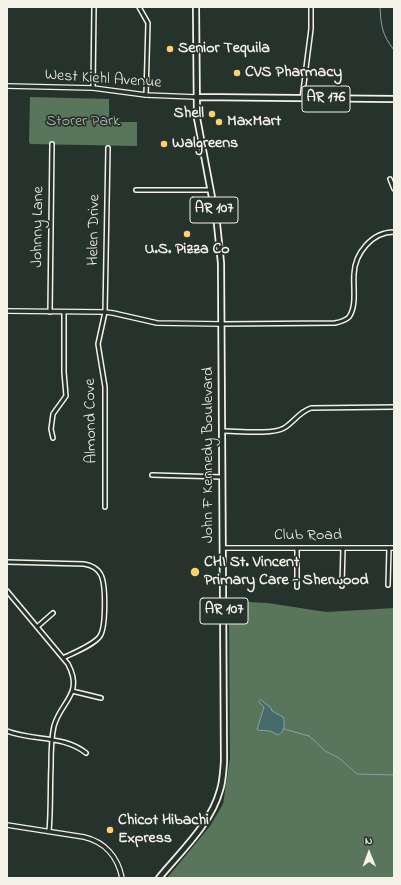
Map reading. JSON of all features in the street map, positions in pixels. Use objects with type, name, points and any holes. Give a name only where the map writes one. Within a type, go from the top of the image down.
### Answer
[{"type":"main road","name":"AR 107","points":[[196,7],[196,97],[198,119],[220,249],[222,324]]},
{"type":"main road","name":"AR 176","points":[[196,97],[394,99]]},
{"type":"main road","name":"John F Kennedy Boulevard","points":[[159,878],[205,822],[215,804],[222,782],[224,745],[222,324]]},
{"type":"street","points":[[93,88],[94,7]]},
{"type":"street","points":[[139,7],[148,23],[146,95]]},
{"type":"street","points":[[302,99],[311,29],[311,7]]},
{"type":"street","name":"West Kiehl Avenue","points":[[7,86],[93,88],[146,95],[196,97]]},
{"type":"street","name":"Johnny Lane","points":[[50,312],[52,144]]},
{"type":"street","name":"Helen Drive","points":[[105,312],[108,148]]},
{"type":"street","points":[[390,179],[394,189]]},
{"type":"street","points":[[136,190],[211,190]]},
{"type":"street","points":[[7,311],[105,312],[157,323],[335,323],[343,321],[350,316],[352,310],[354,269],[363,250],[369,241],[376,236],[384,232],[394,232]]},
{"type":"street","points":[[52,438],[51,429],[53,414],[66,396],[64,372],[64,312]]},
{"type":"street","name":"Almond Cove","points":[[105,312],[98,344],[105,387],[105,507]]},
{"type":"street","points":[[222,431],[278,430],[290,424],[302,412],[311,408],[394,407]]},
{"type":"street","points":[[152,475],[222,477]]},
{"type":"street","name":"Club Road","points":[[223,548],[394,548]]},
{"type":"street","points":[[297,548],[297,587]]},
{"type":"street","points":[[342,548],[342,586]]},
{"type":"street","points":[[388,585],[389,548]]},
{"type":"street","points":[[7,562],[84,564],[95,568],[101,575],[104,598],[103,626],[101,634],[95,641],[63,658]]},
{"type":"street","points":[[7,591],[63,658],[71,672],[73,683],[72,691],[54,725],[52,740],[49,831]]},
{"type":"street","points":[[37,626],[53,613]]},
{"type":"street","points":[[72,691],[101,698]]},
{"type":"street","points":[[7,731],[28,737],[52,740],[78,747],[86,753]]},
{"type":"street","points":[[7,825],[88,838],[100,844],[110,852],[115,859],[122,878]]},
{"type":"green space","name":"Storer Park","points":[[30,97],[109,99],[109,122],[137,122],[137,146],[30,144]]},
{"type":"green space","points":[[229,601],[268,603],[326,612],[394,608],[394,878],[167,878],[210,826],[223,804],[230,758]]},
{"type":"water","points":[[261,700],[271,708],[272,711],[283,717],[284,728],[280,734],[278,735],[270,731],[257,730],[264,707],[259,702]]},
{"type":"waterway","points":[[380,7],[383,30],[387,40],[394,50]]},
{"type":"waterway","points":[[284,729],[309,736],[325,751],[339,758],[357,774],[394,775]]},
{"type":"place","name":"Senior Tequila","points":[[170,49]]},
{"type":"place","name":"CVS Pharmacy","points":[[237,73]]},
{"type":"place","name":"Shell","points":[[212,114]]},
{"type":"place","name":"MaxMart","points":[[219,122]]},
{"type":"place","name":"Walgreens","points":[[164,144]]},
{"type":"place","name":"U.S. Pizza Co","points":[[187,234]]},
{"type":"place","name":"CHI St. Vincent Primary Care - Sherwood","points":[[195,572]]},
{"type":"place","name":"Chicot Hibachi Express","points":[[110,830]]}]
